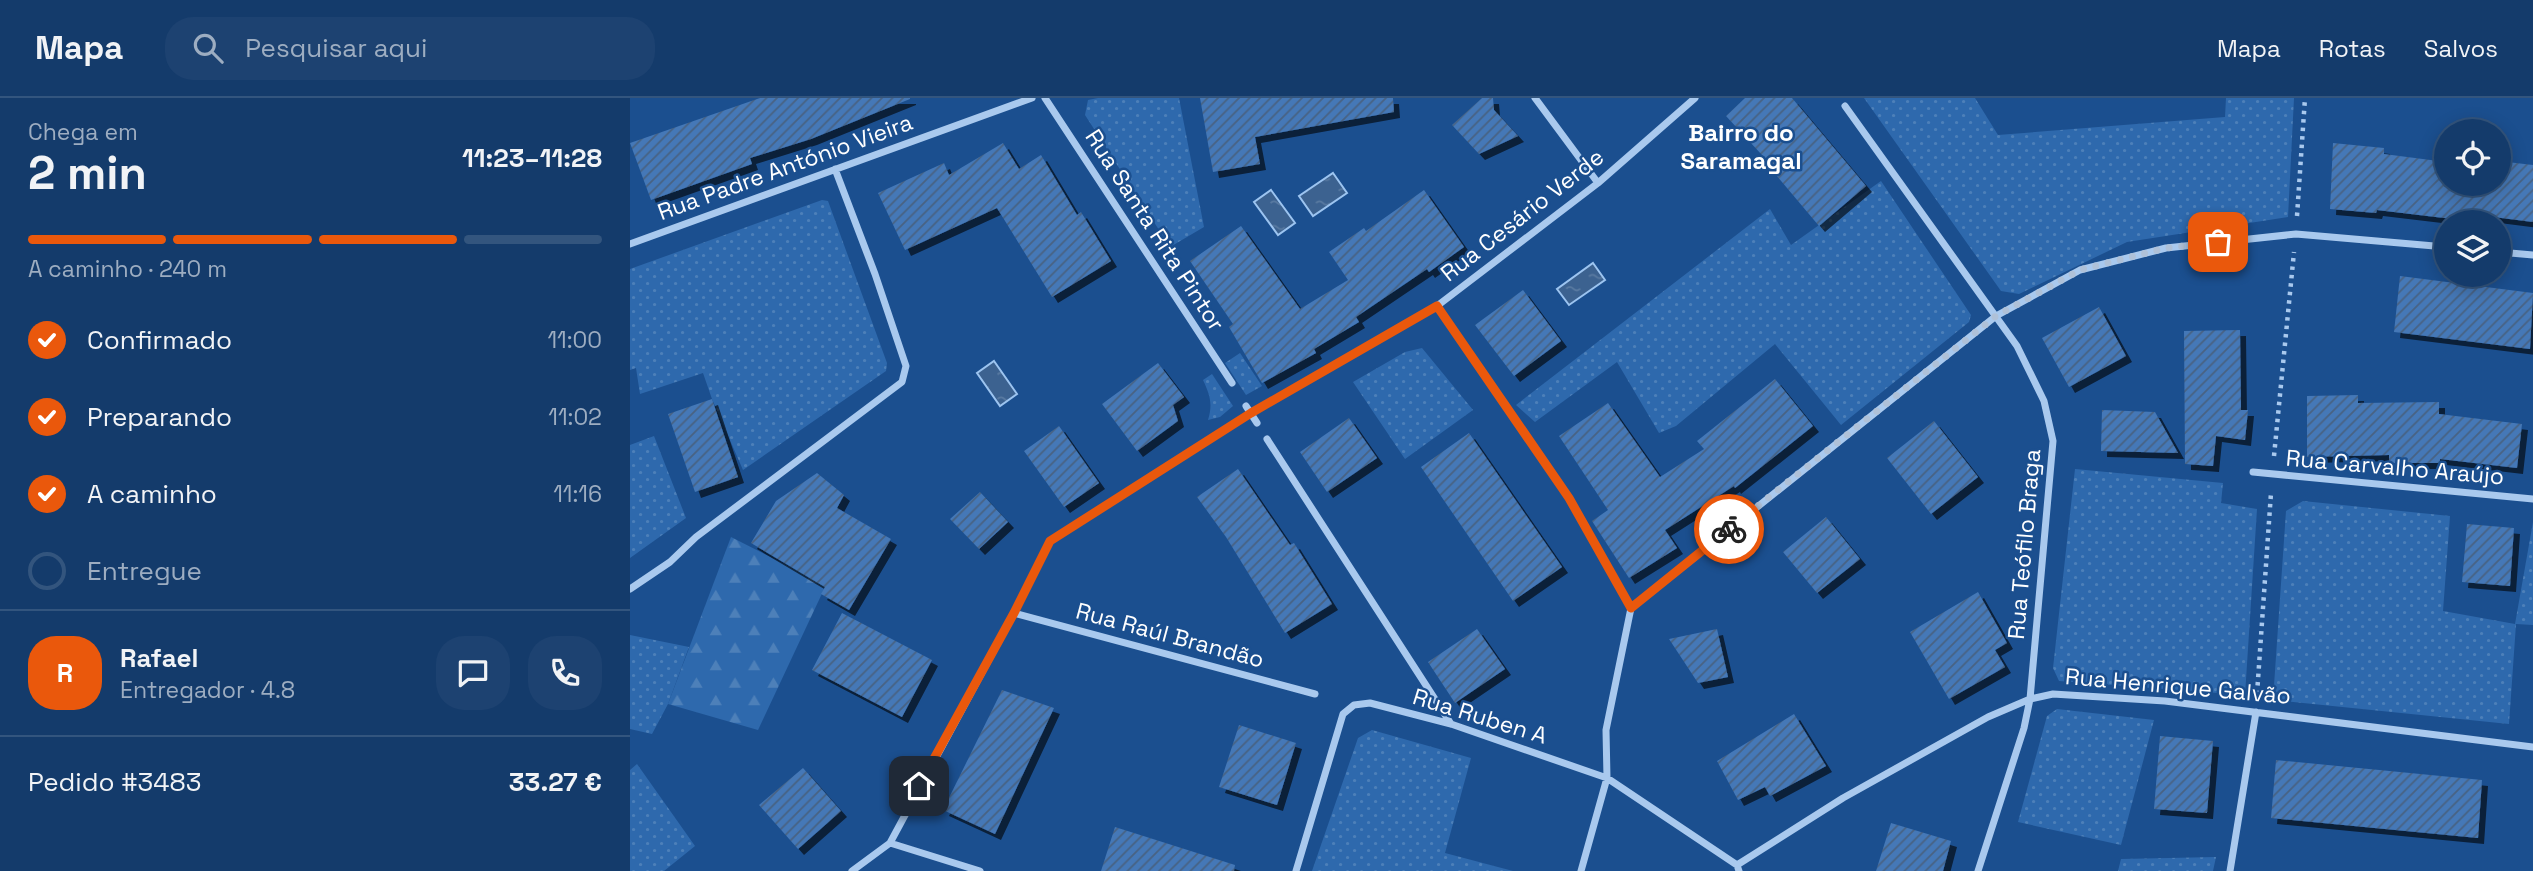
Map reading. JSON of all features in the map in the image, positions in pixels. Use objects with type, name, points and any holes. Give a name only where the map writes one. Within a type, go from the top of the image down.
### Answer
[{"type":"street","name":"Rua Padre António Vieira","points":[[630,244],[1032,98]]},
{"type":"street","name":"Rua Santa Rita Pintor","points":[[1045,98],[1231,383]]},
{"type":"street","points":[[1535,98],[1598,183]]},
{"type":"street","name":"Rua Cesário Verde","points":[[852,871],[890,843],[1050,541],[1251,413],[1437,306],[1598,183],[1695,98]]},
{"type":"street","name":"Rua Teófilo Braga","points":[[1845,106],[2017,346],[2044,401],[2053,441],[2031,699],[1978,871]]},
{"type":"street","points":[[630,589],[670,562],[696,537],[902,382],[906,366],[835,169]]},
{"type":"street","points":[[1581,871],[1606,778],[1606,730],[1631,608],[1996,316],[2080,270],[2166,248],[2296,234],[2434,246]]},
{"type":"street","points":[[2511,253],[2533,255]]},
{"type":"street","points":[[1437,306],[1569,498],[1631,608]]},
{"type":"street","points":[[1246,406],[1257,423]]},
{"type":"street","points":[[1268,439],[1451,724]]},
{"type":"street","name":"Rua Carvalho Araújo","points":[[2253,472],[2533,499]]},
{"type":"street","name":"Rua Raúl Brandão","points":[[1014,613],[1315,694]]},
{"type":"street","name":"Rua Henrique Galvão","points":[[1738,868],[1843,798],[1988,717],[2031,699],[2053,694],[2165,701],[2533,747]]},
{"type":"street","name":"Rua Ruben A","points":[[1296,871],[1343,714],[1354,705],[1370,703],[1451,724],[1606,778],[1738,868]]},
{"type":"street","points":[[2230,871],[2256,712]]},
{"type":"street","points":[[890,843],[980,871]]},
{"type":"path","points":[[2256,712],[2305,98]]},
{"type":"green space","points":[[1179,98],[1204,227],[1170,247],[1085,115],[1088,100]]},
{"type":"green space","points":[[1864,98],[1975,98],[1998,135],[2225,117],[2226,98],[2294,98],[2288,217],[2127,242],[2019,294],[2001,291]]},
{"type":"green space","points":[[1881,181],[1971,315],[1969,322],[1841,425],[1775,344],[1676,426],[1659,433],[1617,362],[1535,422],[1516,405],[1770,209],[1791,245]]},
{"type":"green space","points":[[822,200],[828,201],[887,363],[886,371],[743,470],[703,373],[640,394],[636,368],[630,370],[630,269]]},
{"type":"green space","points":[[1422,348],[1473,410],[1405,459],[1353,382],[1405,352]]},
{"type":"green space","points":[[1240,353],[1262,386],[1246,395],[1225,363]]},
{"type":"green space","points":[[1212,374],[1233,406],[1220,417],[1208,420],[1210,400],[1203,380]]},
{"type":"green space","points":[[654,436],[686,518],[630,558],[630,445]]},
{"type":"green space","points":[[2075,469],[2223,483],[2221,503],[2257,509],[2245,695],[2059,681],[2053,668]]},
{"type":"green space","points":[[2303,501],[2450,516],[2443,611],[2515,624],[2533,522],[2533,625],[2516,624],[2509,724],[2273,700],[2286,511]]},
{"type":"green space","points":[[731,537],[826,585],[758,730],[668,704]]},
{"type":"green space","points":[[630,635],[689,647],[668,704],[652,734],[630,729]]},
{"type":"green space","points":[[2057,709],[2154,720],[2121,845],[2018,822],[2047,716]]},
{"type":"green space","points":[[1372,730],[1471,758],[1445,853],[1513,871],[1312,871],[1358,738]]},
{"type":"green space","points":[[637,764],[695,846],[664,871],[630,871],[630,770]]},
{"type":"green space","points":[[2216,857],[2213,871],[2118,871],[2121,859]]},
{"type":"water","points":[[1333,173],[1347,193],[1313,216],[1299,196]]},
{"type":"water","points":[[1271,190],[1295,223],[1278,235],[1254,202]]},
{"type":"water","points":[[1593,263],[1605,280],[1569,305],[1557,289]]},
{"type":"water","points":[[994,361],[1017,394],[1000,406],[977,373]]},
{"type":"building","points":[[760,98],[910,99],[811,139],[750,158],[752,164],[651,200],[630,143]]},
{"type":"building","points":[[1200,98],[1393,98],[1394,112],[1255,137],[1260,164],[1213,172]]},
{"type":"building","points":[[1482,98],[1493,98],[1494,110],[1518,136],[1479,154],[1452,125]]},
{"type":"building","points":[[1745,98],[1792,98],[1866,186],[1819,226],[1771,169],[1773,167],[1726,116]]},
{"type":"building","points":[[1003,143],[1019,169],[1041,155],[1077,215],[1081,212],[1111,261],[1052,297],[997,208],[905,250],[878,193],[944,163],[949,175]]},
{"type":"building","points":[[2333,143],[2384,148],[2384,154],[2434,160],[2434,196],[2511,196],[2511,162],[2533,165],[2533,222],[2511,219],[2511,210],[2434,210],[2434,217],[2377,210],[2376,213],[2330,209]]},
{"type":"building","points":[[1424,190],[1464,247],[1356,317],[1359,322],[1314,349],[1316,353],[1262,383],[1229,327],[1233,324],[1190,261],[1241,226],[1300,309],[1348,280],[1329,252],[1364,228],[1366,231]]},
{"type":"building","points":[[2400,276],[2434,280],[2434,287],[2486,287],[2533,293],[2530,349],[2394,332]]},
{"type":"building","points":[[1523,290],[1561,341],[1514,376],[1475,325]]},
{"type":"building","points":[[2099,307],[2126,356],[2069,387],[2042,338]]},
{"type":"building","points":[[2240,330],[2241,410],[2248,410],[2245,440],[2216,436],[2213,466],[2185,464],[2184,331]]},
{"type":"building","points":[[1158,363],[1184,397],[1173,405],[1178,421],[1137,451],[1102,404]]},
{"type":"building","points":[[1775,379],[1813,426],[1735,488],[1734,486],[1665,530],[1677,548],[1629,578],[1592,521],[1608,510],[1559,436],[1608,403],[1660,477],[1704,449],[1697,441]]},
{"type":"building","points":[[2358,395],[2358,403],[2439,402],[2439,414],[2522,424],[2517,468],[2440,459],[2440,463],[2389,463],[2389,455],[2307,457],[2307,396]]},
{"type":"building","points":[[712,399],[738,477],[695,492],[668,414]]},
{"type":"building","points":[[2102,410],[2155,412],[2178,453],[2101,451]]},
{"type":"building","points":[[1349,418],[1377,458],[1327,492],[1300,452]]},
{"type":"building","points":[[1934,421],[1978,477],[1931,514],[1887,458]]},
{"type":"building","points":[[1059,426],[1099,483],[1064,507],[1024,451]]},
{"type":"building","points":[[1469,433],[1562,567],[1513,601],[1421,467]]},
{"type":"building","points":[[1238,469],[1290,545],[1294,543],[1332,604],[1285,633],[1226,537],[1197,497]]},
{"type":"building","points":[[817,473],[844,495],[837,508],[891,539],[849,610],[821,594],[825,587],[751,543],[776,501]]},
{"type":"building","points":[[980,492],[1008,522],[979,549],[950,519]]},
{"type":"building","points":[[1826,517],[1860,559],[1817,593],[1783,552]]},
{"type":"building","points":[[2467,524],[2514,528],[2510,586],[2462,582]]},
{"type":"building","points":[[1978,592],[2007,643],[1995,650],[2005,667],[1949,699],[1910,632]]},
{"type":"building","points":[[842,613],[932,660],[902,717],[812,670]]},
{"type":"building","points":[[1477,629],[1505,669],[1455,703],[1428,662]]},
{"type":"building","points":[[1717,629],[1728,677],[1698,683],[1669,639]]},
{"type":"building","points":[[1002,690],[1054,708],[995,834],[943,810]]},
{"type":"building","points":[[1794,714],[1826,766],[1770,796],[1765,787],[1738,800],[1717,761]]},
{"type":"building","points":[[1239,725],[1296,743],[1277,805],[1219,787]]},
{"type":"building","points":[[2160,736],[2213,741],[2207,813],[2154,809]]},
{"type":"building","points":[[2276,760],[2482,780],[2478,838],[2271,818]]},
{"type":"building","points":[[803,768],[841,811],[798,849],[759,805]]},
{"type":"building","points":[[1891,823],[1951,841],[1943,871],[1876,871]]},
{"type":"building","points":[[1115,827],[1235,865],[1234,871],[1101,871]]},
{"type":"way so far","points":[[1729,529],[1996,316],[2080,270],[2166,248],[2218,242]]},
{"type":"district","name":"Bairro do Saramagal","points":[[1741,146]]},
{"type":"route","points":[[919,786],[1014,613],[1050,541],[1251,413],[1437,306],[1569,498],[1631,608],[1729,529]]}]
